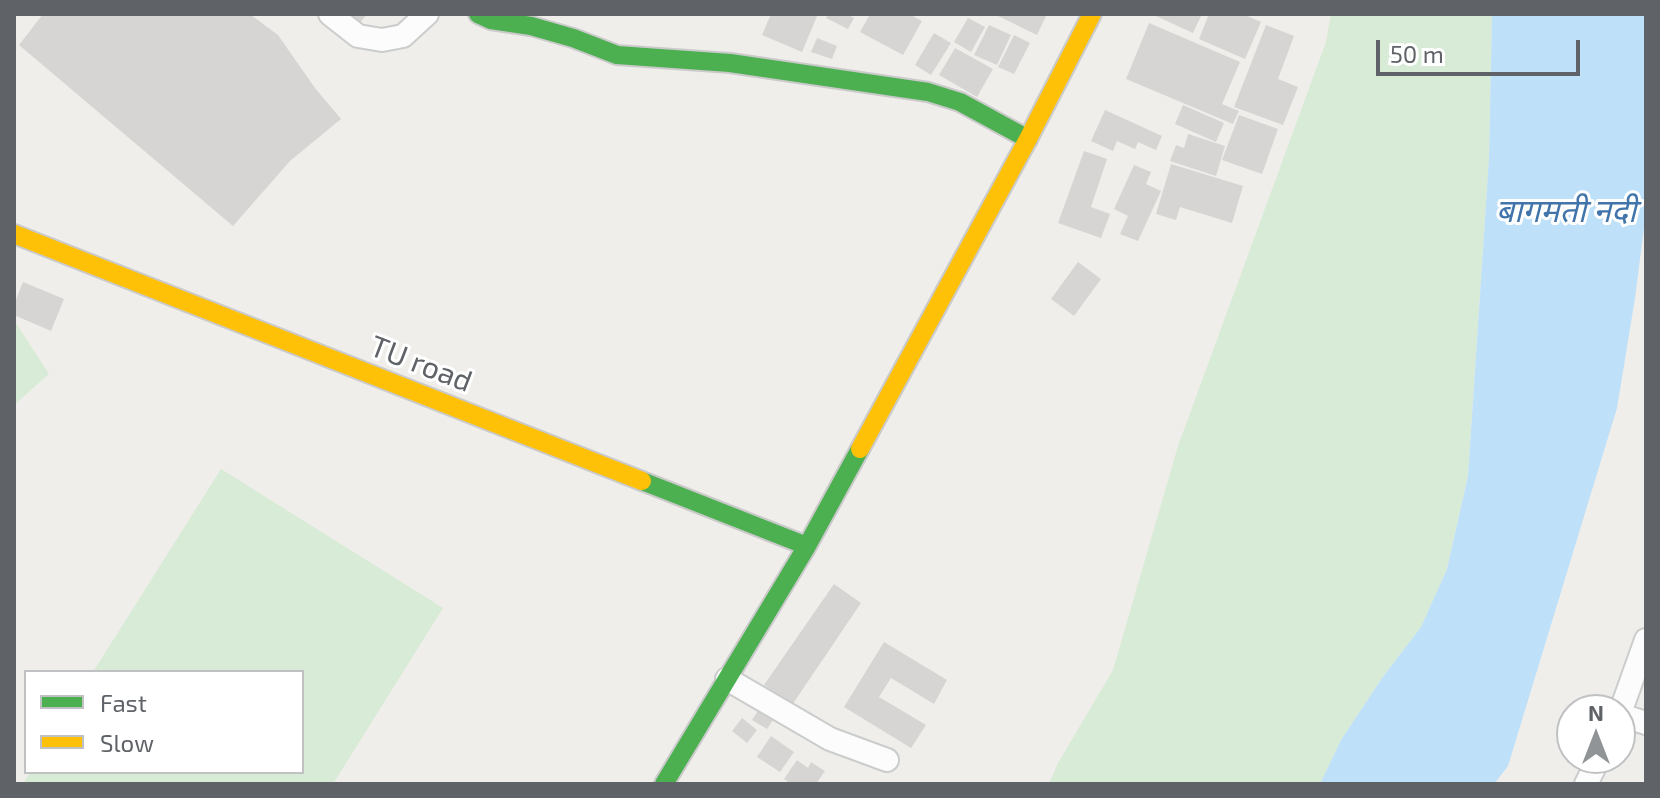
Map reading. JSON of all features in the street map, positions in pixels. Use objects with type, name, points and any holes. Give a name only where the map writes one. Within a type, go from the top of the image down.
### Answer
[{"type":"street","points":[[330,14],[358,36],[382,40],[403,36],[427,14]]},
{"type":"street","points":[[478,14],[491,20],[531,26],[573,38],[617,55],[730,63],[928,92],[960,102],[1028,139]]},
{"type":"street","points":[[664,784],[807,546],[1028,139],[1092,14]]},
{"type":"street","name":"TU road","points":[[14,234],[807,546]]},
{"type":"street","points":[[1627,694],[1646,640]]},
{"type":"street","points":[[727,679],[830,739],[887,760]]},
{"type":"green space","points":[[1331,14],[1492,14],[1489,158],[1468,476],[1447,569],[1421,627],[1341,740],[1320,784],[1049,784],[1058,763],[1113,670],[1178,446],[1326,42]]},
{"type":"green space","points":[[14,320],[49,374],[14,405]]},
{"type":"green space","points":[[221,469],[443,608],[333,784],[23,784],[29,774],[304,774],[304,670],[94,670]]},
{"type":"water","name":"बागमती नदी","points":[[1492,14],[1646,14],[1646,212],[1617,408],[1508,766],[1494,784],[1320,784],[1341,740],[1421,627],[1447,569],[1468,476],[1489,158]]},
{"type":"building","points":[[43,14],[251,15],[278,35],[341,119],[290,161],[233,226],[19,45]]},
{"type":"building","points":[[346,14],[367,14],[359,24]]},
{"type":"building","points":[[771,14],[818,14],[802,52],[762,35]]},
{"type":"building","points":[[828,14],[847,14],[854,18],[848,29],[826,18]]},
{"type":"building","points":[[870,14],[909,14],[922,21],[903,55],[860,32]]},
{"type":"building","points":[[994,14],[1047,14],[1037,35]]},
{"type":"building","points":[[1157,14],[1202,14],[1193,33]]},
{"type":"building","points":[[1209,14],[1243,14],[1261,22],[1245,59],[1199,39]]},
{"type":"building","points":[[968,18],[985,27],[971,52],[954,42]]},
{"type":"building","points":[[1149,23],[1240,62],[1222,104],[1239,111],[1233,124],[1126,79]]},
{"type":"building","points":[[989,25],[1011,35],[997,65],[974,55]]},
{"type":"building","points":[[1266,25],[1294,36],[1278,79],[1298,87],[1283,125],[1234,107]]},
{"type":"building","points":[[934,33],[951,43],[931,75],[915,65]]},
{"type":"building","points":[[1014,35],[1030,43],[1014,74],[998,67]]},
{"type":"building","points":[[817,38],[837,46],[832,59],[811,52]]},
{"type":"building","points":[[955,48],[993,69],[977,97],[939,75]]},
{"type":"building","points":[[1183,105],[1224,123],[1216,142],[1175,124]]},
{"type":"building","points":[[1105,110],[1162,136],[1156,150],[1138,142],[1135,149],[1117,141],[1113,151],[1091,141]]},
{"type":"building","points":[[1239,115],[1278,129],[1262,174],[1222,160]]},
{"type":"building","points":[[1188,134],[1225,146],[1216,176],[1170,161],[1176,145],[1184,148]]},
{"type":"building","points":[[1084,151],[1107,159],[1091,207],[1110,214],[1101,238],[1058,223]]},
{"type":"building","points":[[1171,164],[1243,186],[1232,223],[1180,207],[1176,220],[1156,214]]},
{"type":"building","points":[[1134,165],[1151,172],[1146,184],[1161,191],[1138,241],[1120,234],[1128,216],[1114,209]]},
{"type":"building","points":[[1078,262],[1101,279],[1074,316],[1051,299]]},
{"type":"building","points":[[23,282],[64,299],[51,331],[14,315],[14,305]]},
{"type":"building","points":[[834,584],[861,603],[792,705],[764,685]]},
{"type":"building","points":[[884,642],[947,680],[934,704],[891,678],[879,697],[926,725],[911,748],[844,707]]},
{"type":"building","points":[[760,708],[775,717],[767,729],[752,720]]},
{"type":"building","points":[[742,718],[757,730],[747,743],[732,731]]},
{"type":"building","points":[[771,736],[794,752],[780,772],[757,757]]},
{"type":"building","points":[[797,760],[808,768],[811,762],[825,771],[816,784],[791,784],[784,779]]},
{"type":"traffic: fast","points":[[478,14],[491,20],[531,26],[573,38],[617,55],[730,63],[928,92],[960,102],[1028,139]]},
{"type":"traffic: fast","points":[[664,784],[807,546],[860,449]]},
{"type":"traffic: fast","points":[[642,481],[807,546]]},
{"type":"traffic: slow","points":[[860,449],[1092,14]]},
{"type":"traffic: slow","points":[[14,234],[642,481]]}]
